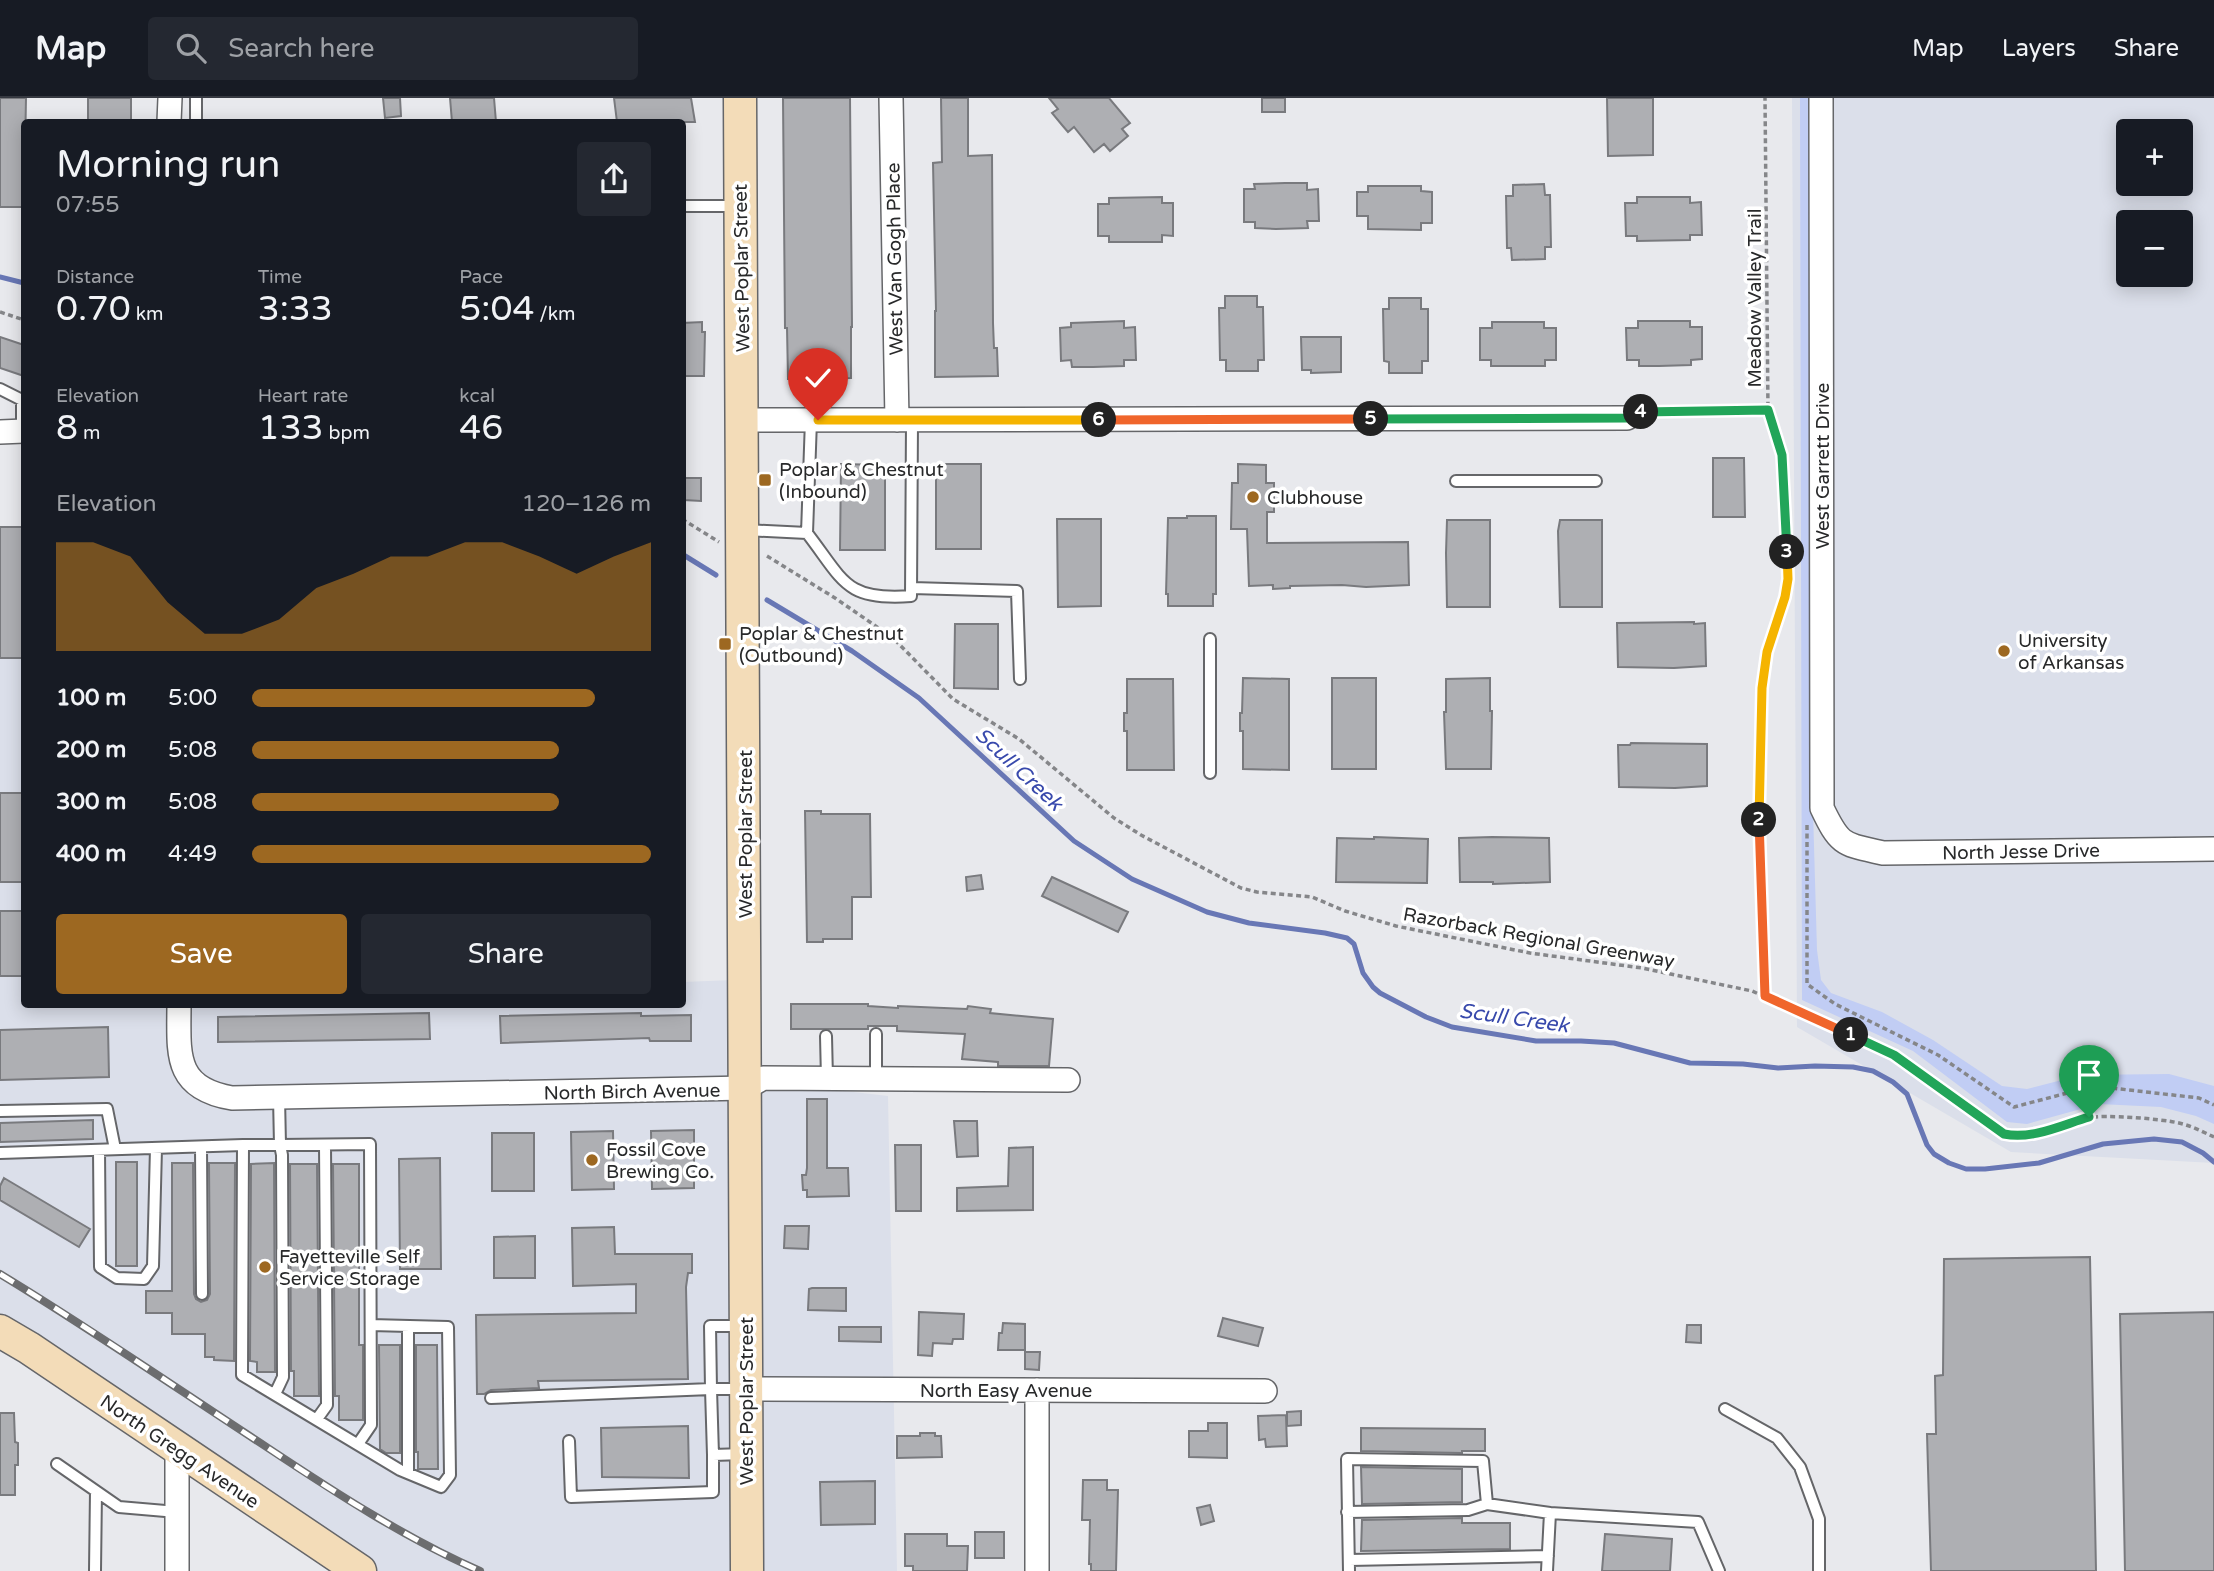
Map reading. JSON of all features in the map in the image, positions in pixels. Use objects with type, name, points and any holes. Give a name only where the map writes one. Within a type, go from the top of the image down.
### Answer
[{"type":"street","points":[[170,98],[170,119]]},
{"type":"street","name":"West Poplar Street","points":[[740,98],[747,1571]]},
{"type":"street","name":"West Van Gogh Place","points":[[891,98],[905,420]]},
{"type":"street","name":"West Garrett Drive","points":[[1821,98],[1822,808],[1834,832]]},
{"type":"street","points":[[743,420],[1627,418]]},
{"type":"street","name":"North Jesse Drive","points":[[1834,832],[1849,846],[1883,853],[2214,849]]},
{"type":"street","name":"North Birch Avenue","points":[[179,1008],[179,1049],[184,1070],[196,1086],[212,1095],[232,1098],[746,1088],[764,1078],[1068,1080]]},
{"type":"street","name":"North Gregg Avenue","points":[[0,1331],[360,1571]]},
{"type":"street","name":"North Easy Avenue","points":[[746,1389],[1265,1391]]},
{"type":"street","points":[[1037,1390],[1037,1571]]},
{"type":"street","points":[[177,1449],[177,1571]]},
{"type":"lane","points":[[196,98],[196,119]]},
{"type":"lane","points":[[686,206],[740,206]]},
{"type":"lane","points":[[0,389],[21,400]]},
{"type":"lane","points":[[16,431],[21,405]]},
{"type":"lane","points":[[811,420],[807,533],[842,579],[853,589],[862,594],[886,598],[911,596],[912,588],[905,420]]},
{"type":"lane","points":[[1456,481],[1596,481]]},
{"type":"lane","points":[[743,539],[807,533]]},
{"type":"lane","points":[[912,588],[1017,591],[1020,679]]},
{"type":"lane","points":[[1210,639],[1210,773]]},
{"type":"lane","points":[[876,1034],[876,1079]]},
{"type":"lane","points":[[826,1036],[827,1079]]},
{"type":"lane","points":[[275,1394],[283,1377],[282,1155],[279,1097]]},
{"type":"lane","points":[[0,1111],[107,1109],[115,1149]]},
{"type":"lane","points":[[317,1419],[327,1405],[325,1144]]},
{"type":"lane","points":[[0,1153],[370,1144],[371,1425],[358,1444]]},
{"type":"lane","points":[[243,1145],[242,1375],[408,1474],[441,1487],[450,1475],[448,1326],[370,1325]]},
{"type":"lane","points":[[201,1147],[202,1294]]},
{"type":"lane","points":[[99,1150],[100,1267],[117,1278],[144,1279],[153,1266],[156,1148]]},
{"type":"lane","points":[[408,1326],[408,1474]]},
{"type":"lane","points":[[569,1441],[571,1497],[713,1492],[710,1326],[745,1326]]},
{"type":"lane","points":[[491,1398],[746,1389]]},
{"type":"lane","points":[[1725,1409],[1777,1438],[1800,1467],[1819,1519],[1819,1571]]},
{"type":"lane","points":[[713,1454],[747,1454]]},
{"type":"lane","points":[[1487,1504],[1483,1461],[1346,1459],[1349,1566],[1548,1556]]},
{"type":"lane","points":[[57,1464],[119,1507],[177,1512]]},
{"type":"lane","points":[[95,1571],[96,1491]]},
{"type":"lane","points":[[1347,1512],[1468,1510],[1487,1504],[1550,1513],[1698,1522],[1719,1571]]},
{"type":"lane","points":[[1546,1571],[1550,1513]]},
{"type":"path","name":"Meadow Valley Trail","points":[[1765,98],[1768,410],[1782,455],[1788,559],[1785,597],[1767,652],[1762,688],[1759,853],[1765,996]]},
{"type":"path","points":[[0,312],[21,319]]},
{"type":"path","points":[[1627,418],[1643,411],[1768,410]]},
{"type":"path","name":"Razorback Regional Greenway","points":[[686,522],[717,541],[743,539],[835,598],[895,640],[953,699],[1019,739],[1114,818],[1241,888],[1312,897],[1345,911],[1396,926],[1530,953],[1642,968],[1752,991],[1894,1055],[2004,1134],[2016,1137],[2031,1135],[2089,1117],[2102,1116],[2176,1122],[2189,1125],[2214,1138]]},
{"type":"path","points":[[1807,818],[1807,984],[1835,1004],[1938,1055],[2014,1107],[2094,1086],[2199,1098],[2214,1105]]},
{"type":"shaded area","name":"University of Arkansas","points":[[1792,98],[2214,98],[2214,1163],[2011,1152],[1797,1027]]},
{"type":"shaded area","points":[[1800,98],[1812,98],[1813,811],[1817,950],[1821,980],[1831,993],[1882,1012],[1933,1040],[2002,1086],[2027,1089],[2081,1075],[2169,1074],[2214,1086],[2214,1124],[2196,1116],[2161,1107],[2099,1104],[2027,1124],[2007,1122],[1913,1051],[1802,1000]]},
{"type":"shaded area","points":[[0,576],[21,576],[21,1008],[180,1008],[196,1084],[190,1008],[686,1008],[686,982],[733,980],[735,1078],[888,1096],[897,1571],[360,1571],[0,1331]]},
{"type":"building","points":[[0,98],[26,98],[26,119],[21,119],[21,207],[0,207]]},
{"type":"building","points":[[88,98],[131,98],[131,119],[88,119]]},
{"type":"building","points":[[383,98],[400,98],[401,116],[385,118]]},
{"type":"building","points":[[450,98],[494,98],[496,119],[452,119]]},
{"type":"building","points":[[614,98],[691,98],[695,122],[686,122],[686,119],[617,119]]},
{"type":"building","points":[[783,98],[850,98],[851,378],[788,379]]},
{"type":"building","points":[[941,98],[968,98],[968,156],[992,155],[993,323],[998,376],[935,377],[933,163],[942,162]]},
{"type":"building","points":[[1049,98],[1109,98],[1130,123],[1122,129],[1128,136],[1110,151],[1104,144],[1094,152],[1074,127],[1068,132],[1052,113],[1058,109]]},
{"type":"building","points":[[1262,98],[1285,98],[1285,112],[1262,112]]},
{"type":"building","points":[[1607,98],[1653,98],[1653,155],[1608,156]]},
{"type":"building","points":[[1307,183],[1307,190],[1318,189],[1319,221],[1307,221],[1308,228],[1255,228],[1255,222],[1244,222],[1244,189],[1255,189],[1254,184]]},
{"type":"building","points":[[1544,184],[1545,195],[1550,195],[1551,247],[1545,247],[1545,259],[1512,260],[1511,248],[1507,248],[1506,196],[1513,196],[1513,185]]},
{"type":"building","points":[[1368,186],[1421,186],[1421,191],[1432,192],[1432,223],[1421,223],[1421,230],[1368,229],[1368,216],[1357,216],[1357,192],[1368,192]]},
{"type":"building","points":[[1162,197],[1162,203],[1173,203],[1173,236],[1162,235],[1162,242],[1109,242],[1109,236],[1098,236],[1098,204],[1109,204],[1109,198]]},
{"type":"building","points":[[1637,197],[1690,197],[1690,203],[1701,202],[1702,235],[1690,235],[1690,240],[1637,241],[1637,236],[1626,236],[1625,203],[1637,203]]},
{"type":"building","points":[[1225,296],[1257,296],[1257,307],[1263,307],[1264,360],[1258,360],[1258,371],[1226,371],[1226,360],[1220,360],[1219,308],[1225,308]]},
{"type":"building","points":[[1389,298],[1421,298],[1421,309],[1428,309],[1428,361],[1422,361],[1422,373],[1389,373],[1389,362],[1384,361],[1383,309],[1389,309]]},
{"type":"building","points":[[1124,321],[1124,328],[1135,327],[1136,360],[1124,360],[1124,366],[1093,367],[1072,367],[1071,360],[1061,361],[1060,328],[1071,327],[1071,323]]},
{"type":"building","points":[[1638,321],[1690,321],[1690,327],[1702,327],[1702,359],[1691,360],[1691,365],[1659,366],[1639,366],[1639,360],[1627,360],[1626,328],[1638,328]]},
{"type":"building","points":[[702,322],[702,332],[705,332],[704,376],[686,376],[686,323]]},
{"type":"building","points":[[1492,322],[1544,322],[1544,328],[1556,328],[1556,360],[1545,360],[1545,366],[1491,366],[1491,360],[1480,360],[1480,328],[1492,328]]},
{"type":"building","points":[[0,337],[21,344],[21,375],[0,368]]},
{"type":"building","points":[[1301,337],[1341,337],[1341,372],[1311,373],[1311,370],[1302,370]]},
{"type":"building","points":[[1713,458],[1744,458],[1745,517],[1713,517]]},
{"type":"building","points":[[841,464],[885,465],[885,550],[840,550]]},
{"type":"building","points":[[936,464],[981,464],[981,549],[936,549]]},
{"type":"building","points":[[1238,464],[1266,465],[1266,483],[1274,483],[1274,512],[1267,512],[1267,543],[1408,542],[1409,585],[1290,586],[1273,589],[1273,585],[1249,586],[1247,529],[1231,529],[1232,483],[1238,483]]},
{"type":"building","points":[[686,478],[701,478],[701,501],[686,500]]},
{"type":"building","points":[[1216,516],[1216,594],[1213,594],[1213,606],[1168,606],[1168,518]]},
{"type":"building","points":[[1057,519],[1101,519],[1101,606],[1058,607]]},
{"type":"building","points":[[1447,520],[1490,520],[1490,607],[1447,607]]},
{"type":"building","points":[[1560,520],[1602,520],[1602,607],[1560,607]]},
{"type":"building","points":[[0,527],[21,527],[21,658],[0,658]]},
{"type":"building","points":[[1617,623],[1705,623],[1706,666],[1618,667]]},
{"type":"building","points":[[955,624],[998,624],[998,689],[954,688]]},
{"type":"building","points":[[1243,678],[1289,679],[1289,770],[1243,769],[1240,713]]},
{"type":"building","points":[[1332,678],[1376,678],[1376,769],[1332,769]]},
{"type":"building","points":[[1490,678],[1491,769],[1446,769],[1446,679]]},
{"type":"building","points":[[1127,679],[1173,679],[1174,770],[1127,770],[1124,713],[1127,713]]},
{"type":"building","points":[[1707,744],[1707,786],[1619,787],[1618,745]]},
{"type":"building","points":[[0,793],[21,793],[21,882],[0,882]]},
{"type":"building","points":[[805,811],[821,811],[821,814],[870,814],[871,897],[852,897],[852,939],[807,942]]},
{"type":"building","points":[[1337,838],[1428,839],[1427,883],[1336,882]]},
{"type":"building","points":[[1459,838],[1549,838],[1550,882],[1460,882]]},
{"type":"building","points":[[981,875],[983,889],[967,891],[966,877]]},
{"type":"building","points":[[1052,877],[1128,912],[1118,932],[1042,896]]},
{"type":"building","points":[[0,911],[21,911],[21,976],[0,976]]},
{"type":"building","points":[[791,1004],[868,1004],[898,1008],[967,1009],[968,1006],[991,1009],[990,1013],[1053,1019],[1049,1066],[998,1066],[998,1062],[962,1059],[965,1034],[897,1031],[897,1026],[868,1026],[868,1029],[791,1029]]},
{"type":"building","points":[[429,1013],[430,1039],[218,1042],[218,1017]]},
{"type":"building","points":[[641,1013],[641,1016],[691,1015],[691,1041],[650,1041],[649,1038],[501,1043],[500,1016]]},
{"type":"building","points":[[108,1027],[109,1077],[0,1080],[0,1030]]},
{"type":"building","points":[[807,1099],[827,1099],[827,1168],[848,1168],[849,1196],[807,1197],[807,1190],[803,1190],[802,1175],[806,1175],[807,1168]]},
{"type":"building","points":[[93,1120],[93,1139],[0,1142],[0,1123]]},
{"type":"building","points":[[954,1121],[977,1121],[978,1156],[957,1157]]},
{"type":"building","points":[[694,1130],[694,1188],[652,1189],[651,1131]]},
{"type":"building","name":"Fossil Cove Brewing Co.","points":[[613,1131],[614,1189],[572,1190],[571,1132]]},
{"type":"building","points":[[492,1133],[534,1133],[534,1191],[492,1191]]},
{"type":"building","points":[[895,1145],[921,1145],[921,1211],[896,1211]]},
{"type":"building","points":[[1033,1147],[1033,1210],[957,1211],[957,1188],[1008,1186],[1009,1148]]},
{"type":"building","points":[[440,1158],[441,1269],[400,1269],[399,1159]]},
{"type":"building","points":[[116,1162],[137,1162],[137,1266],[116,1266]]},
{"type":"building","points":[[172,1163],[193,1163],[194,1294],[201,1302],[207,1300],[210,1294],[209,1163],[235,1163],[234,1361],[205,1357],[205,1334],[172,1334],[172,1313],[146,1313],[146,1291],[172,1291]]},
{"type":"building","name":"Fayetteville Self Service Storage","points":[[274,1163],[275,1372],[257,1372],[257,1362],[250,1361],[251,1164]]},
{"type":"building","points":[[290,1164],[317,1164],[319,1396],[294,1396],[294,1371],[291,1371]]},
{"type":"building","points":[[333,1164],[359,1164],[359,1345],[363,1345],[363,1420],[339,1420],[339,1396],[335,1396]]},
{"type":"building","points":[[4,1178],[90,1229],[79,1247],[0,1200],[0,1186]]},
{"type":"building","points":[[785,1226],[809,1226],[808,1249],[784,1248]]},
{"type":"building","points":[[614,1227],[615,1254],[692,1254],[692,1273],[688,1273],[686,1287],[688,1379],[538,1381],[539,1388],[491,1390],[477,1394],[476,1315],[636,1313],[636,1284],[573,1286],[572,1228]]},
{"type":"building","points":[[535,1236],[535,1278],[494,1278],[494,1237]]},
{"type":"building","points":[[2090,1257],[2096,1571],[1931,1571],[1927,1434],[1936,1434],[1935,1376],[1943,1375],[1944,1259]]},
{"type":"building","points":[[846,1288],[846,1311],[808,1310],[809,1289]]},
{"type":"building","points":[[919,1312],[964,1314],[963,1339],[953,1339],[952,1344],[933,1343],[932,1356],[918,1355]]},
{"type":"building","points":[[2214,1312],[2214,1571],[2125,1571],[2120,1314]]},
{"type":"building","points":[[1223,1318],[1263,1328],[1258,1346],[1218,1336]]},
{"type":"building","points":[[1003,1323],[1025,1324],[1025,1350],[998,1350],[999,1333],[1002,1333]]},
{"type":"building","points":[[1687,1325],[1701,1325],[1701,1343],[1686,1342]]},
{"type":"building","points":[[839,1327],[881,1327],[881,1342],[839,1341]]},
{"type":"building","points":[[379,1345],[400,1345],[400,1453],[386,1453],[380,1449]]},
{"type":"building","points":[[416,1345],[437,1345],[438,1469],[418,1469]]},
{"type":"building","points":[[1025,1352],[1040,1352],[1039,1370],[1025,1369]]},
{"type":"building","points":[[1301,1411],[1301,1425],[1287,1426],[1287,1412]]},
{"type":"building","points":[[0,1413],[14,1413],[15,1442],[18,1443],[15,1495],[0,1495]]},
{"type":"building","points":[[1286,1415],[1287,1446],[1266,1447],[1265,1439],[1259,1440],[1258,1416]]},
{"type":"building","points":[[1208,1423],[1227,1423],[1227,1458],[1189,1457],[1189,1431],[1208,1431]]},
{"type":"building","points":[[688,1426],[689,1478],[602,1477],[601,1428]]},
{"type":"building","points":[[1361,1428],[1485,1429],[1485,1451],[1361,1451]]},
{"type":"building","points":[[920,1433],[935,1433],[935,1436],[941,1436],[942,1457],[897,1458],[897,1436],[920,1436]]},
{"type":"building","points":[[1361,1467],[1462,1469],[1462,1502],[1362,1504]]},
{"type":"building","points":[[1083,1480],[1107,1480],[1107,1490],[1118,1490],[1116,1571],[1091,1571],[1090,1520],[1082,1520]]},
{"type":"building","points":[[875,1481],[875,1524],[821,1525],[820,1482]]},
{"type":"building","points":[[1210,1505],[1214,1521],[1201,1525],[1197,1508]]},
{"type":"building","points":[[1462,1518],[1462,1523],[1510,1523],[1510,1549],[1361,1551],[1362,1520]]},
{"type":"building","points":[[975,1532],[1004,1532],[1004,1558],[975,1558]]},
{"type":"building","points":[[905,1534],[947,1534],[947,1546],[968,1546],[967,1571],[913,1571],[913,1566],[905,1566]]},
{"type":"building","points":[[1605,1534],[1672,1539],[1670,1571],[1602,1571]]},
{"type":"waterway","name":"Scull Creek","points":[[0,277],[21,282]]},
{"type":"waterway","name":"Scull Creek","points":[[686,556],[716,575]]},
{"type":"waterway","name":"Scull Creek","points":[[767,600],[852,651],[919,698],[1074,841],[1132,879],[1207,912],[1249,923],[1347,938],[1354,944],[1363,973],[1373,987],[1426,1017],[1452,1027],[1536,1041],[1614,1043],[1690,1063],[1778,1068],[1853,1067],[1873,1071],[1907,1094],[1927,1145],[1934,1154],[1966,1169],[2039,1163],[2103,1144],[2154,1139],[2182,1142],[2214,1162]]},
{"type":"railway","points":[[0,1274],[345,1498],[425,1544],[480,1571]]},
{"type":"place","name":"Poplar & Chestnut (Inbound)","points":[[765,480]]},
{"type":"place","name":"Clubhouse","points":[[1253,497]]},
{"type":"place","name":"Poplar & Chestnut (Outbound)","points":[[725,644]]},
{"type":"place","name":"University of Arkansas","points":[[2004,651]]},
{"type":"place","name":"Fossil Cove Brewing Co.","points":[[592,1160]]},
{"type":"place","name":"Fayetteville Self Service Storage","points":[[265,1267]]},
{"type":"route","points":[[818,420],[1627,418],[1643,411],[1768,410],[1782,455],[1784,471],[1788,579],[1767,652],[1762,688],[1759,853],[1765,996],[1894,1055],[2004,1134],[2016,1137],[2031,1135],[2089,1117]]}]
